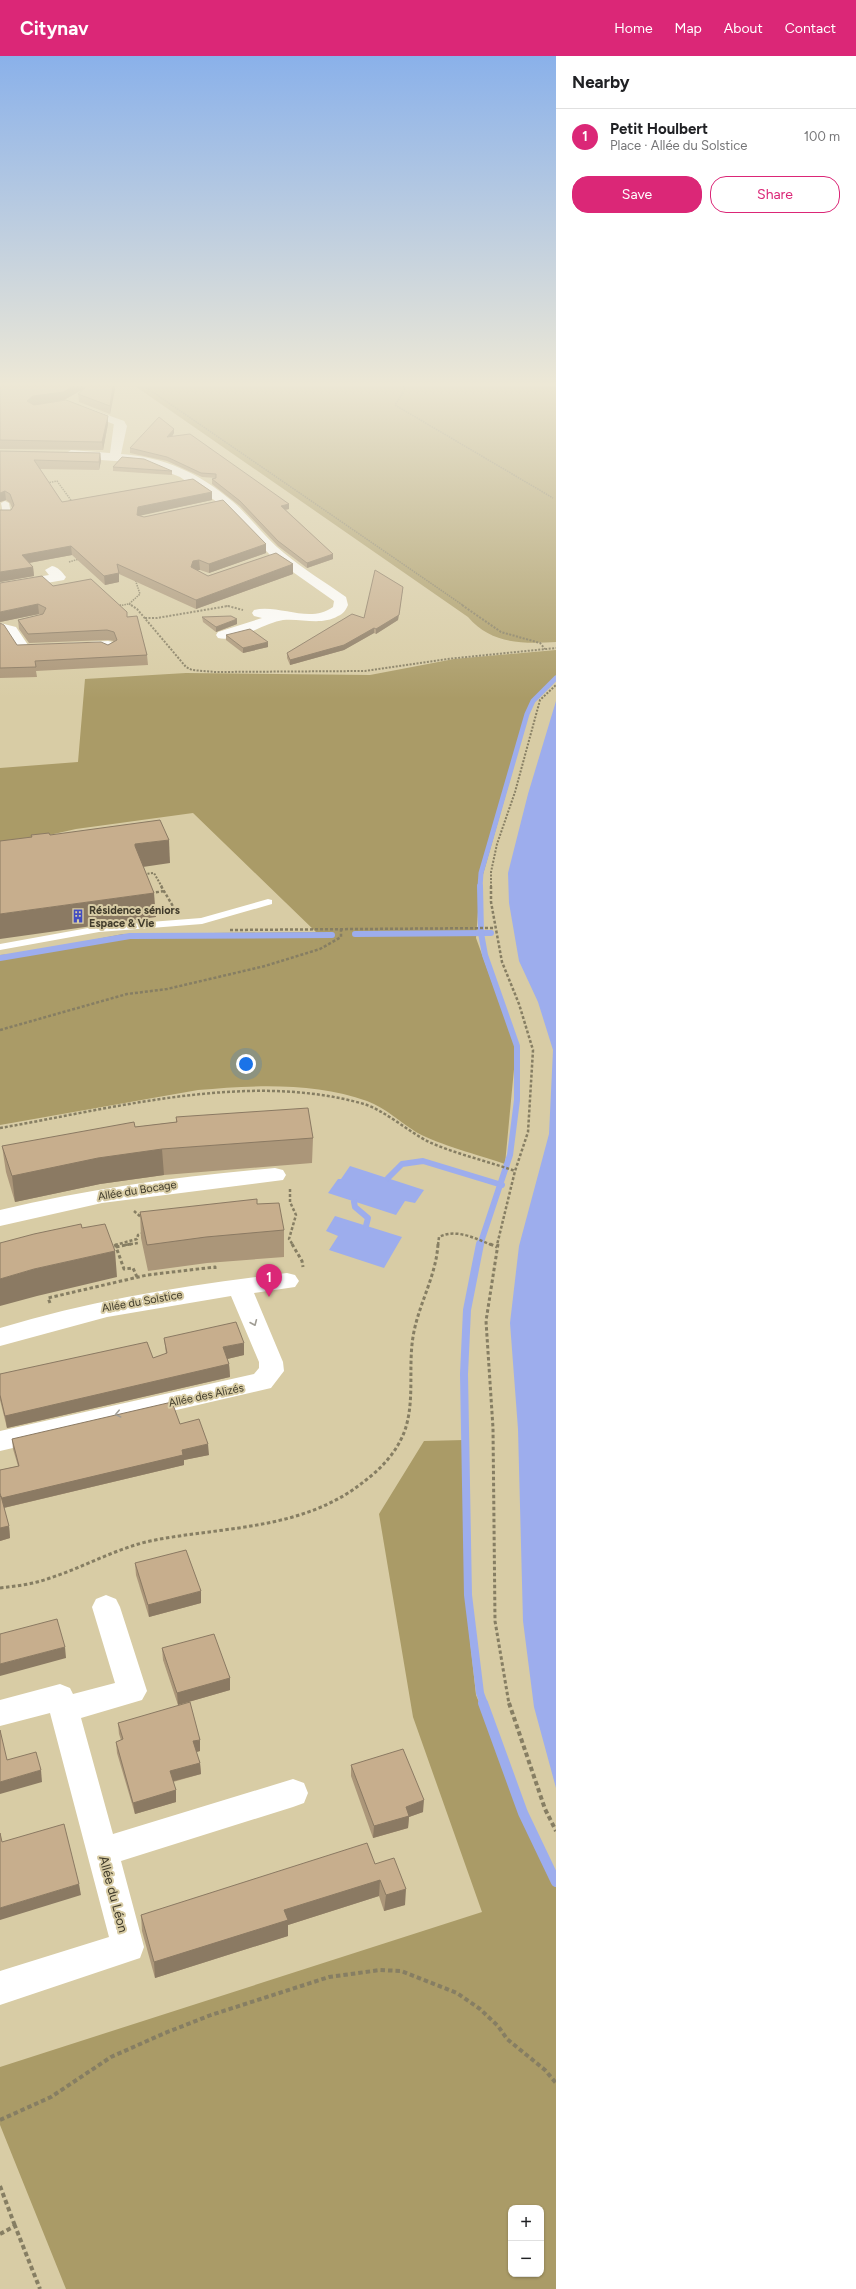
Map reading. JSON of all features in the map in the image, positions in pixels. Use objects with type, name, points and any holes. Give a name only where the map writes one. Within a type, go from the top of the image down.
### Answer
[{"type":"street","points":[[207,490],[227,504],[278,555],[341,600],[340,608],[335,612],[324,616],[309,618],[259,613]]},
{"type":"street","points":[[212,506],[227,504]]},
{"type":"street","points":[[264,560],[278,555]]},
{"type":"street","points":[[0,587],[61,575]]},
{"type":"street","points":[[223,635],[282,616]]},
{"type":"street","points":[[2,628],[24,621]]},
{"type":"street","points":[[2,628],[11,630],[23,652],[108,645],[109,649]]},
{"type":"street","name":"Allée du Bocage","points":[[0,1218],[78,1200],[128,1191],[275,1175]]},
{"type":"street","name":"Allée du Solstice","points":[[0,1336],[56,1319],[112,1306],[184,1293],[287,1281]]},
{"type":"street","name":"Allée des Alizés","points":[[0,1441],[262,1381],[272,1371],[271,1362],[239,1287]]},
{"type":"street","points":[[64,1710],[132,1691],[106,1607]]},
{"type":"street","name":"Allée du Léon","points":[[0,1713],[60,1697],[128,1948],[0,1988]]},
{"type":"street","points":[[102,1852],[179,1836],[293,1793]]},
{"type":"lane","points":[[0,947],[99,929],[202,921],[268,902]]},
{"type":"path","points":[[63,490],[76,508]]},
{"type":"path","points":[[295,490],[501,632],[542,645],[546,649]]},
{"type":"path","points":[[540,490],[553,498]]},
{"type":"path","points":[[71,501],[78,500]]},
{"type":"path","points":[[61,575],[80,559]]},
{"type":"path","points":[[112,607],[129,604],[140,594],[134,578]]},
{"type":"path","points":[[129,604],[137,608],[186,667],[192,670],[216,672],[366,671],[447,659],[556,648]]},
{"type":"path","points":[[145,618],[157,618],[228,606],[259,613]]},
{"type":"path","points":[[556,685],[540,700],[515,792],[497,844],[491,872],[491,902],[502,962],[519,1004],[533,1050],[528,1132],[515,1172],[497,1246],[486,1321],[493,1428],[495,1534],[494,1621],[510,1711],[545,1809],[556,1831]]},
{"type":"path","points":[[313,930],[495,928]]},
{"type":"path","points":[[0,1030],[127,994],[168,989],[301,956],[336,941],[341,937],[342,929]]},
{"type":"path","points":[[0,1128],[196,1094],[236,1091],[296,1092],[328,1095],[366,1106],[430,1142],[515,1172]]},
{"type":"path","points":[[275,1175],[279,1172],[290,1186],[290,1202],[296,1215],[290,1242],[303,1265],[298,1277],[287,1281]]},
{"type":"path","points":[[128,1191],[136,1214],[147,1221]]},
{"type":"path","points":[[137,1277],[133,1268],[124,1269],[115,1244],[137,1239],[138,1235],[147,1232]]},
{"type":"path","points":[[0,1588],[57,1576],[113,1551],[150,1541],[288,1520],[317,1511],[344,1498],[358,1488],[383,1465],[397,1447],[407,1422],[411,1391],[414,1331],[420,1307],[436,1265],[439,1237],[445,1232],[453,1232],[497,1246]]},
{"type":"path","points":[[111,1248],[138,1243]]},
{"type":"path","points":[[0,2120],[51,2097],[110,2057],[165,2033],[211,2015],[329,1977],[380,1970],[401,1971],[457,1992],[480,2009],[507,2039],[546,2070],[556,2083]]},
{"type":"path","points":[[0,2186],[40,2289]]},
{"type":"path","points":[[0,2234],[15,2226]]},
{"type":"shaded area","points":[[285,490],[556,490],[556,642],[519,642],[497,637],[487,633],[468,617]]},
{"type":"shaded area","points":[[556,650],[556,679],[532,702],[480,885],[476,938],[516,1048],[505,1164],[425,1137],[393,1115],[367,1101],[326,1091],[284,1086],[198,1090],[0,1125],[0,955],[25,953],[123,934],[316,932],[193,813],[76,829],[0,846],[0,768],[78,762],[85,679],[186,673],[370,675],[454,659]]},
{"type":"shaded area","points":[[464,1440],[464,1585],[476,1695],[531,1831],[556,1878],[556,2289],[66,2289],[0,2125],[0,2067],[482,1912],[413,1717],[379,1514],[424,1441]]},
{"type":"water","points":[[556,701],[556,1788],[534,1707],[523,1621],[518,1429],[510,1323],[519,1246],[549,1134],[553,1050],[538,1002],[519,961],[509,903],[508,873],[528,794]]},
{"type":"water","points":[[350,1166],[424,1190],[415,1203],[405,1201],[396,1215],[328,1193],[338,1179],[341,1179]]},
{"type":"water","points":[[335,1216],[402,1237],[384,1268],[329,1250],[338,1236],[326,1231]]},
{"type":"building","points":[[0,490],[54,490],[62,502],[129,490],[209,490],[212,492],[138,507],[137,515],[144,517],[223,500],[266,544],[209,564],[199,560],[193,561],[191,567],[208,576],[276,553],[293,564],[196,600],[117,564],[119,573],[104,576],[71,546],[22,555],[33,567],[0,572],[0,510],[11,510],[14,505],[10,494],[5,491],[0,493]]},
{"type":"building","points":[[226,490],[269,490],[289,504],[281,506],[333,554],[307,563],[278,541],[240,501]]},
{"type":"building","points":[[375,570],[403,587],[399,615],[376,629],[374,628],[344,645],[290,660],[287,653],[352,614],[364,618]]},
{"type":"building","points":[[42,576],[53,586],[91,579],[127,612],[127,617],[137,616],[147,655],[35,661],[36,667],[0,668],[0,623],[4,625],[17,645],[101,642],[108,645],[117,640],[114,632],[107,630],[28,634],[18,620],[43,614],[46,608],[38,604],[0,612],[0,583]]},
{"type":"building","points":[[231,616],[237,619],[216,627],[202,617]]},
{"type":"building","points":[[250,629],[268,642],[243,648],[226,635]]},
{"type":"building","points":[[160,820],[169,840],[135,844],[154,893],[0,914],[0,841],[32,837],[31,835],[49,833],[50,835]]},
{"type":"building","points":[[308,1108],[313,1138],[162,1149],[98,1158],[12,1176],[2,1146],[134,1122],[135,1127],[177,1122],[176,1117]]},
{"type":"building","points":[[257,1199],[257,1204],[279,1203],[284,1230],[206,1237],[147,1245],[140,1212]]},
{"type":"building","points":[[81,1224],[82,1228],[105,1224],[115,1251],[34,1269],[0,1279],[0,1243]]},
{"type":"building","points":[[236,1322],[244,1343],[223,1347],[229,1364],[5,1416],[0,1395],[0,1374],[147,1342],[153,1358],[167,1353],[164,1338]]},
{"type":"building","points":[[172,1402],[180,1424],[199,1419],[208,1444],[182,1450],[183,1455],[1,1497],[0,1470],[19,1466],[12,1439]]},
{"type":"building","points":[[1,1496],[9,1526],[0,1528],[0,1497]]},
{"type":"building","points":[[186,1550],[201,1591],[148,1605],[135,1563]]},
{"type":"building","points":[[57,1619],[65,1647],[0,1664],[0,1634]]},
{"type":"building","points":[[214,1634],[230,1678],[177,1693],[162,1648]]},
{"type":"building","points":[[190,1702],[200,1740],[193,1741],[200,1763],[170,1771],[176,1790],[133,1803],[116,1742],[123,1739],[118,1723]]},
{"type":"building","points":[[0,1730],[7,1760],[36,1752],[41,1770],[0,1782]]},
{"type":"building","points":[[403,1749],[424,1800],[406,1807],[409,1816],[374,1826],[351,1765]]},
{"type":"building","points":[[64,1824],[79,1884],[0,1908],[0,1833],[2,1842]]},
{"type":"building","points":[[367,1843],[375,1864],[394,1858],[406,1889],[386,1895],[380,1880],[284,1910],[288,1920],[154,1962],[141,1915]]},
{"type":"waterway","points":[[480,887],[481,873],[527,714],[533,701],[556,678]]},
{"type":"waterway","points":[[480,887],[481,933]]},
{"type":"waterway","points":[[355,934],[481,933]]},
{"type":"waterway","points":[[481,933],[485,955],[517,1046],[517,1100],[510,1155],[500,1184]]},
{"type":"waterway","points":[[481,933],[491,933]]},
{"type":"waterway","points":[[0,958],[130,936],[332,935]]},
{"type":"waterway","points":[[388,1178],[402,1164],[423,1161],[500,1184]]},
{"type":"waterway","points":[[480,1245],[500,1184]]},
{"type":"waterway","points":[[354,1202],[355,1207],[368,1218],[366,1226]]},
{"type":"waterway","points":[[480,1244],[467,1310],[464,1374],[468,1595],[480,1693],[484,1704]]},
{"type":"waterway","points":[[483,1703],[523,1813],[556,1882]]},
{"type":"place","name":"Résidence séniors Espace & Vie","points":[[78,916]]},
{"type":"place","name":"Petit Houlbert","points":[[269,1297]]}]
